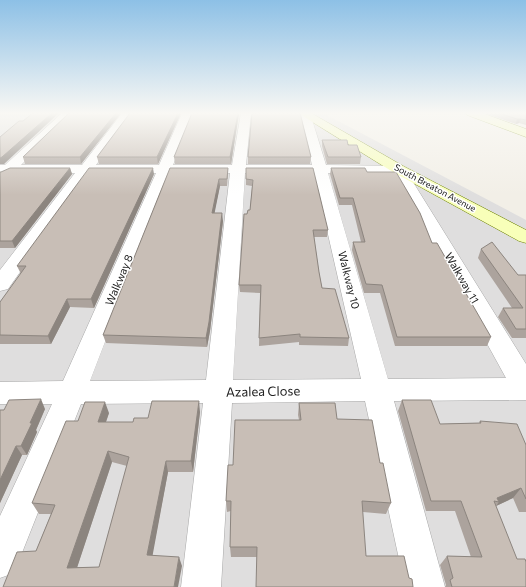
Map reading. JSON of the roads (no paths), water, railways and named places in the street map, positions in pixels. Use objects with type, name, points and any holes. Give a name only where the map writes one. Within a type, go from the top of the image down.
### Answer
[{"type":"street","points":[[3,171],[38,140]]},
{"type":"street","points":[[0,284],[107,140]]},
{"type":"street","name":"Walkway 8","points":[[0,558],[72,392],[177,140]]},
{"type":"street","points":[[200,587],[238,169],[242,140]]},
{"type":"street","name":"Walkway 10","points":[[312,140],[321,170],[377,390],[425,587]]},
{"type":"street","name":"South Breaton Avenue","points":[[349,140],[398,169],[526,237]]},
{"type":"street","points":[[3,171],[85,169],[398,169]]},
{"type":"street","name":"Walkway 11","points":[[398,169],[526,389]]},
{"type":"street","name":"Azalea Close","points":[[0,393],[526,389]]}]
